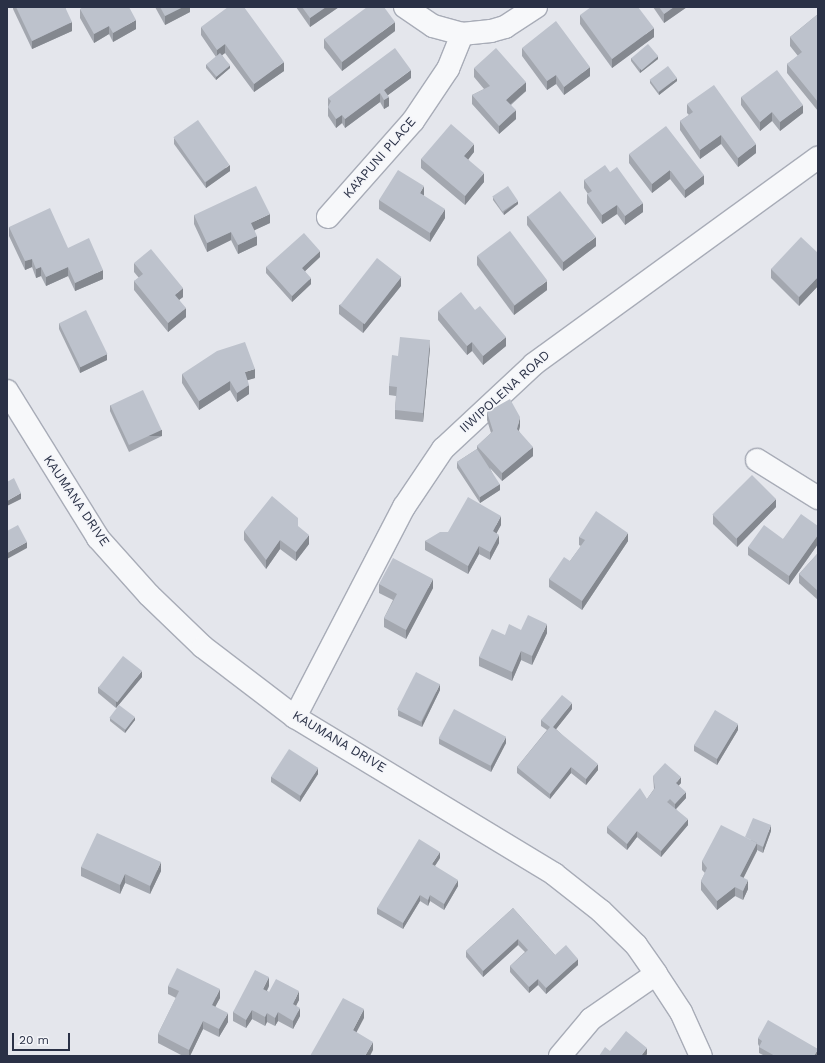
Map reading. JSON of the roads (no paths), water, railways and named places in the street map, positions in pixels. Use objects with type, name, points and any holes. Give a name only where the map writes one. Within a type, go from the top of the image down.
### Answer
[{"type":"street","points":[[405,7],[433,26],[462,34],[491,31],[505,27],[536,7]]},
{"type":"street","name":"KA'APUNI PLACE","points":[[328,217],[413,121],[448,69],[462,34]]},
{"type":"street","name":"IIWIPOLENA ROAD","points":[[295,717],[404,507],[443,449],[534,364],[818,158]]},
{"type":"street","name":"KAUMANA DRIVE","points":[[7,391],[98,538],[149,595],[203,647],[295,717],[554,874],[601,911],[636,945],[681,1012],[701,1056]]},
{"type":"street","points":[[757,460],[818,498]]},
{"type":"street","points":[[560,1056],[591,1020],[656,974]]}]
